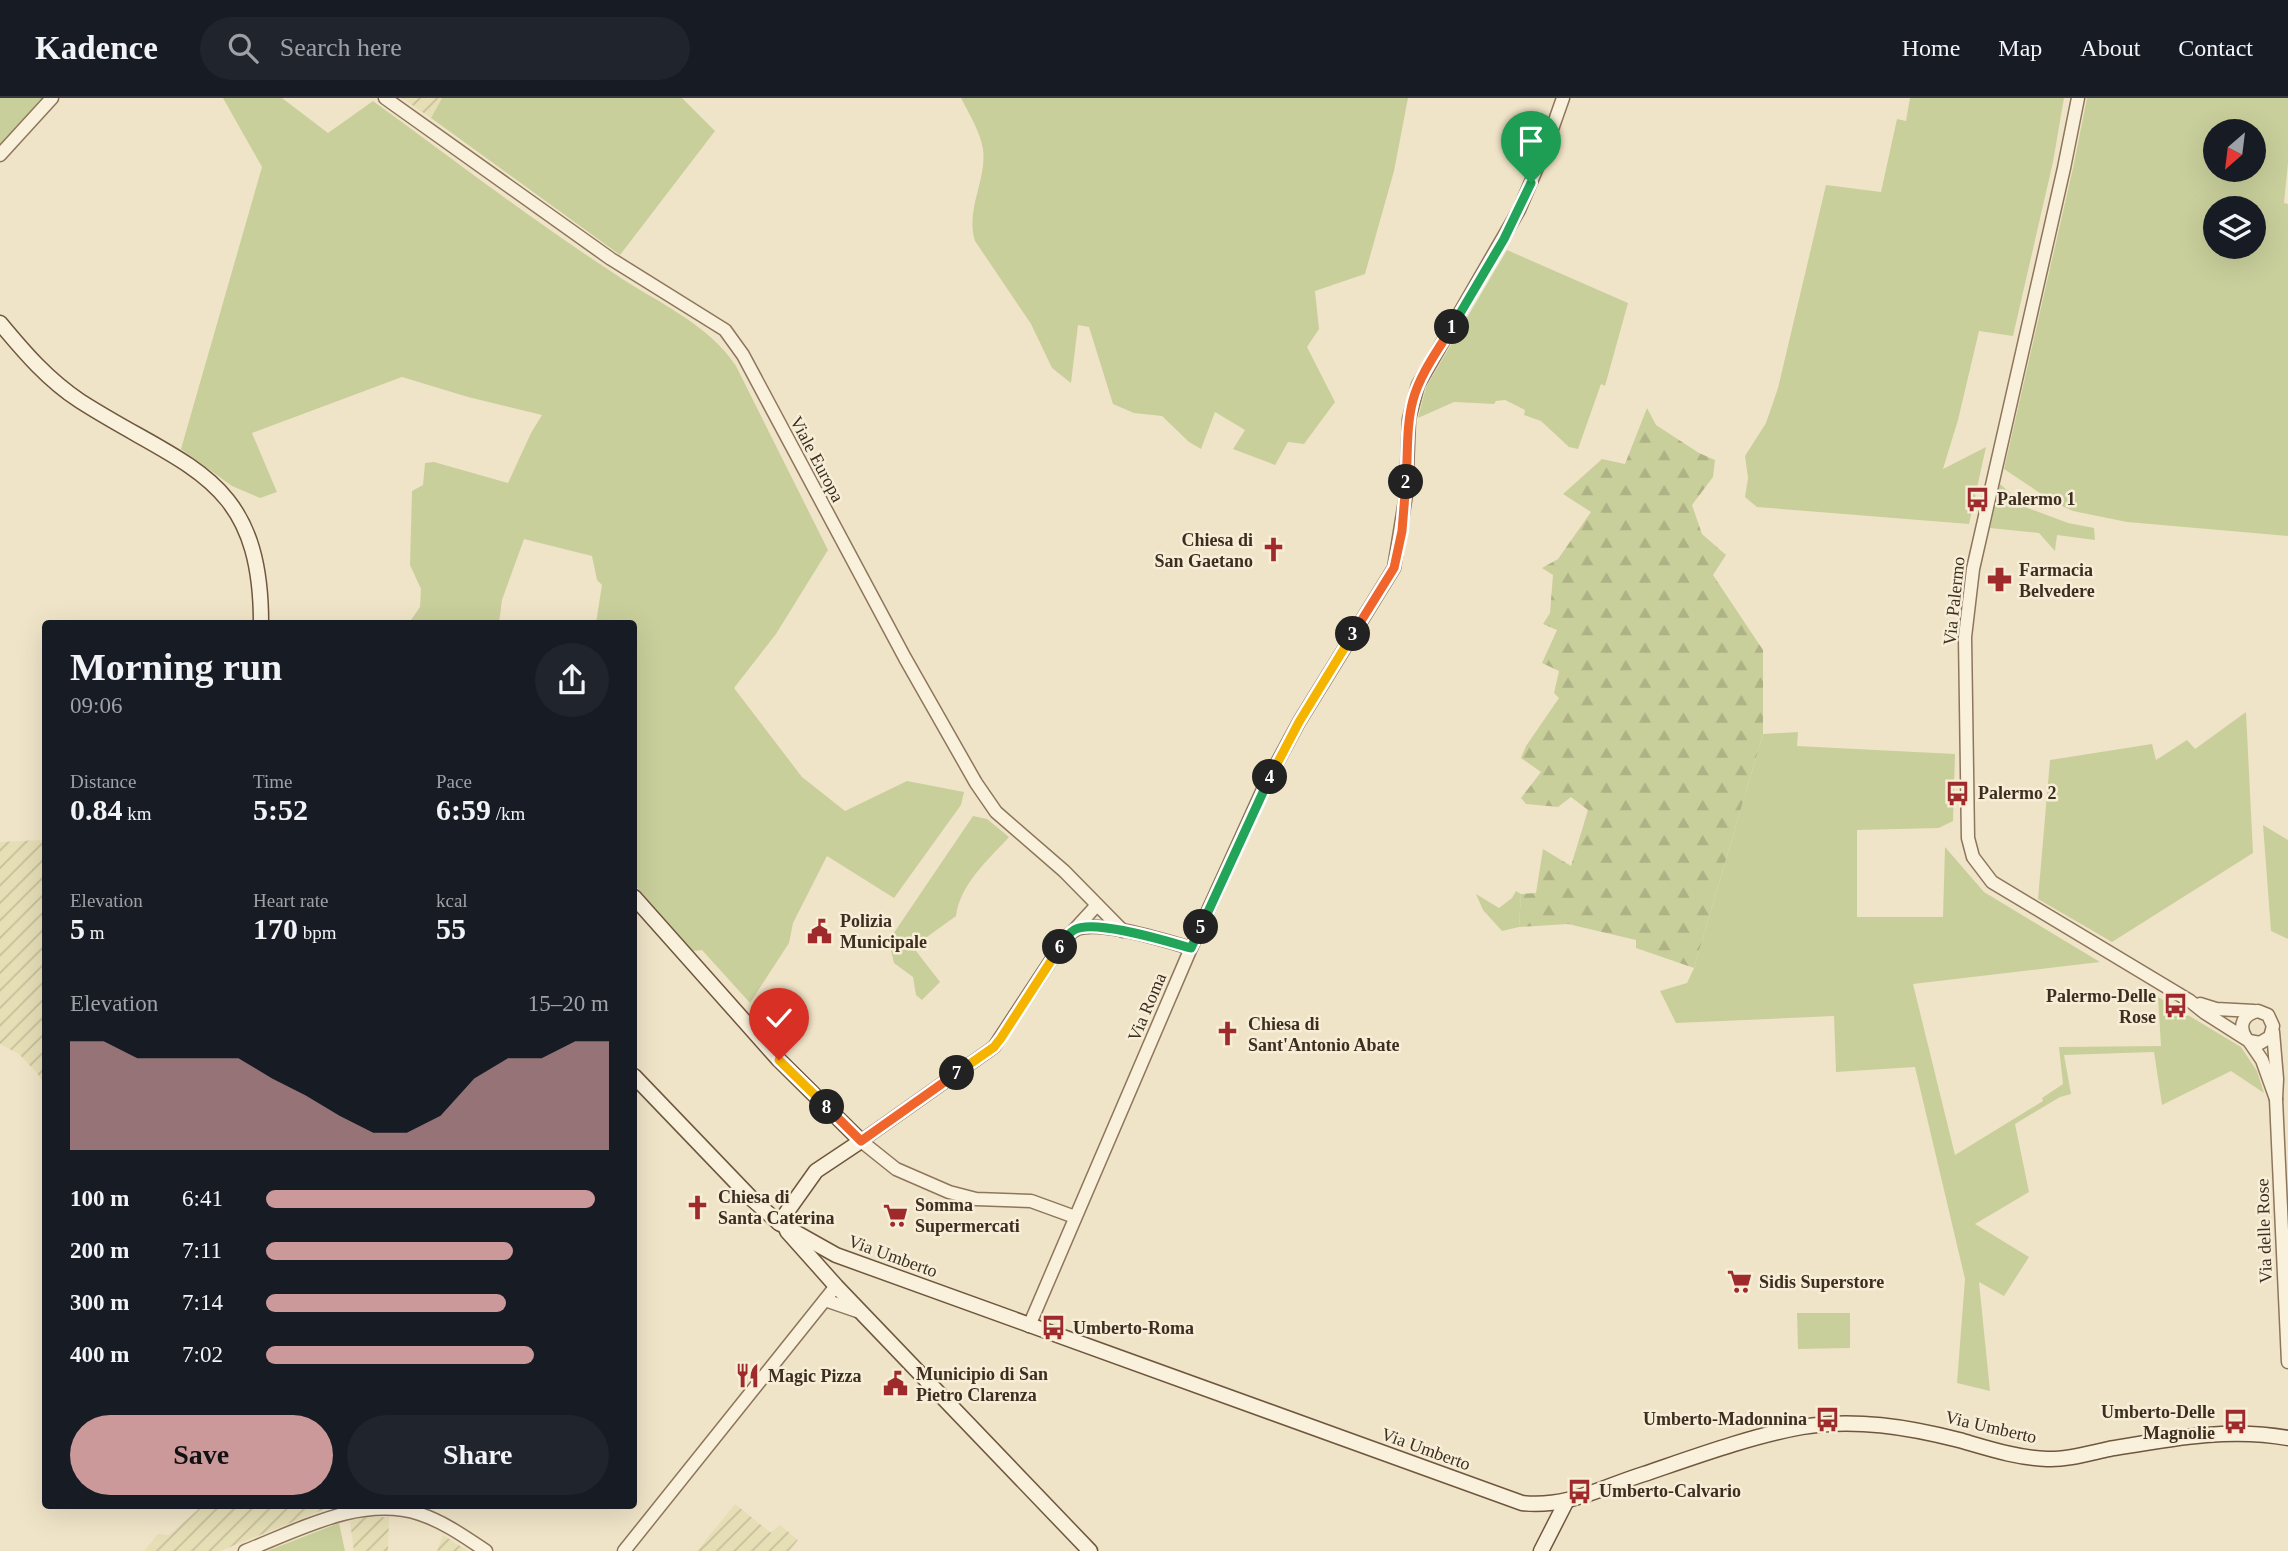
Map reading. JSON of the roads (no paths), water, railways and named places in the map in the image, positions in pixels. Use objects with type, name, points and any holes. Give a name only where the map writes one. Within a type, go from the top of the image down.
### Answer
[{"type":"main road","points":[[0,323],[30,358],[60,386],[198,471],[227,498],[249,534],[256,558],[261,620]]},
{"type":"main road","points":[[637,900],[779,1060],[861,1141],[816,1171],[779,1223],[1090,1551]]},
{"type":"main road","name":"Via Umberto","points":[[637,1079],[748,1196],[779,1223],[835,1255],[1503,1498],[1540,1505],[1566,1502],[1644,1474],[1766,1436],[1830,1424],[1896,1426],[2009,1454],[2049,1459],[2172,1438],[2287,1433]]},
{"type":"main road","points":[[821,1269],[827,1256],[835,1255]]},
{"type":"main road","points":[[1541,1551],[1566,1502]]},
{"type":"street","points":[[0,155],[52,98]]},
{"type":"street","name":"Viale Europa","points":[[385,98],[611,259],[725,330],[743,355],[905,658],[976,783],[996,812],[1064,871],[1123,931]]},
{"type":"street","name":"Via Roma","points":[[1029,1326],[1191,948],[1276,765],[1299,722],[1394,568],[1406,495],[1409,419],[1418,385],[1519,210],[1563,98]]},
{"type":"street","name":"Via Palermo","points":[[2078,98],[1973,569],[1965,637],[1968,838],[1973,857],[1992,882],[2190,1001]]},
{"type":"street","points":[[1075,1217],[1031,1201],[976,1199],[949,1192],[896,1169],[861,1141],[994,1047],[1061,945],[1097,905]]},
{"type":"street","points":[[1074,930],[1087,927],[1123,931],[1191,948]]},
{"type":"street","points":[[2190,1001],[2216,1010],[2258,1011],[2272,1020],[2276,1099]]},
{"type":"street","points":[[2190,1001],[2248,1040],[2260,1043],[2273,1032]]},
{"type":"street","points":[[2258,1011],[2252,1012],[2244,1019],[2242,1030],[2262,1060],[2276,1099]]},
{"type":"street","name":"Via delle Rose","points":[[2276,1099],[2288,1362]]},
{"type":"street","points":[[624,1551],[836,1286]]},
{"type":"street","points":[[825,1300],[848,1306],[863,1314]]},
{"type":"street","points":[[245,1551],[344,1514],[368,1509],[389,1509],[431,1518],[486,1551]]},
{"type":"place","name":"Palermo 1","points":[[1977,499]]},
{"type":"place","name":"Chiesa di San Gaetano","points":[[1273,550]]},
{"type":"place","name":"Farmacia Belvedere","points":[[1999,580]]},
{"type":"place","name":"Palermo 2","points":[[1958,793]]},
{"type":"place","name":"Polizia Municipale","points":[[820,931]]},
{"type":"place","name":"Palermo-Delle Rose","points":[[2176,1006]]},
{"type":"place","name":"Chiesa di Sant'Antonio Abate","points":[[1228,1034]]},
{"type":"place","name":"Chiesa di Santa Caterina","points":[[698,1207]]},
{"type":"place","name":"Somma Supermercati","points":[[895,1215]]},
{"type":"place","name":"Sidis Superstore","points":[[1739,1282]]},
{"type":"place","name":"Umberto-Roma","points":[[1053,1328]]},
{"type":"place","name":"Magic Pizza","points":[[748,1376]]},
{"type":"place","name":"Municipio di San Pietro Clarenza","points":[[896,1384]]},
{"type":"place","name":"Umberto-Madonnina","points":[[1827,1419]]},
{"type":"place","name":"Umberto-Delle Magnolie","points":[[2235,1422]]},
{"type":"place","name":"Umberto-Calvario","points":[[1579,1491]]}]
